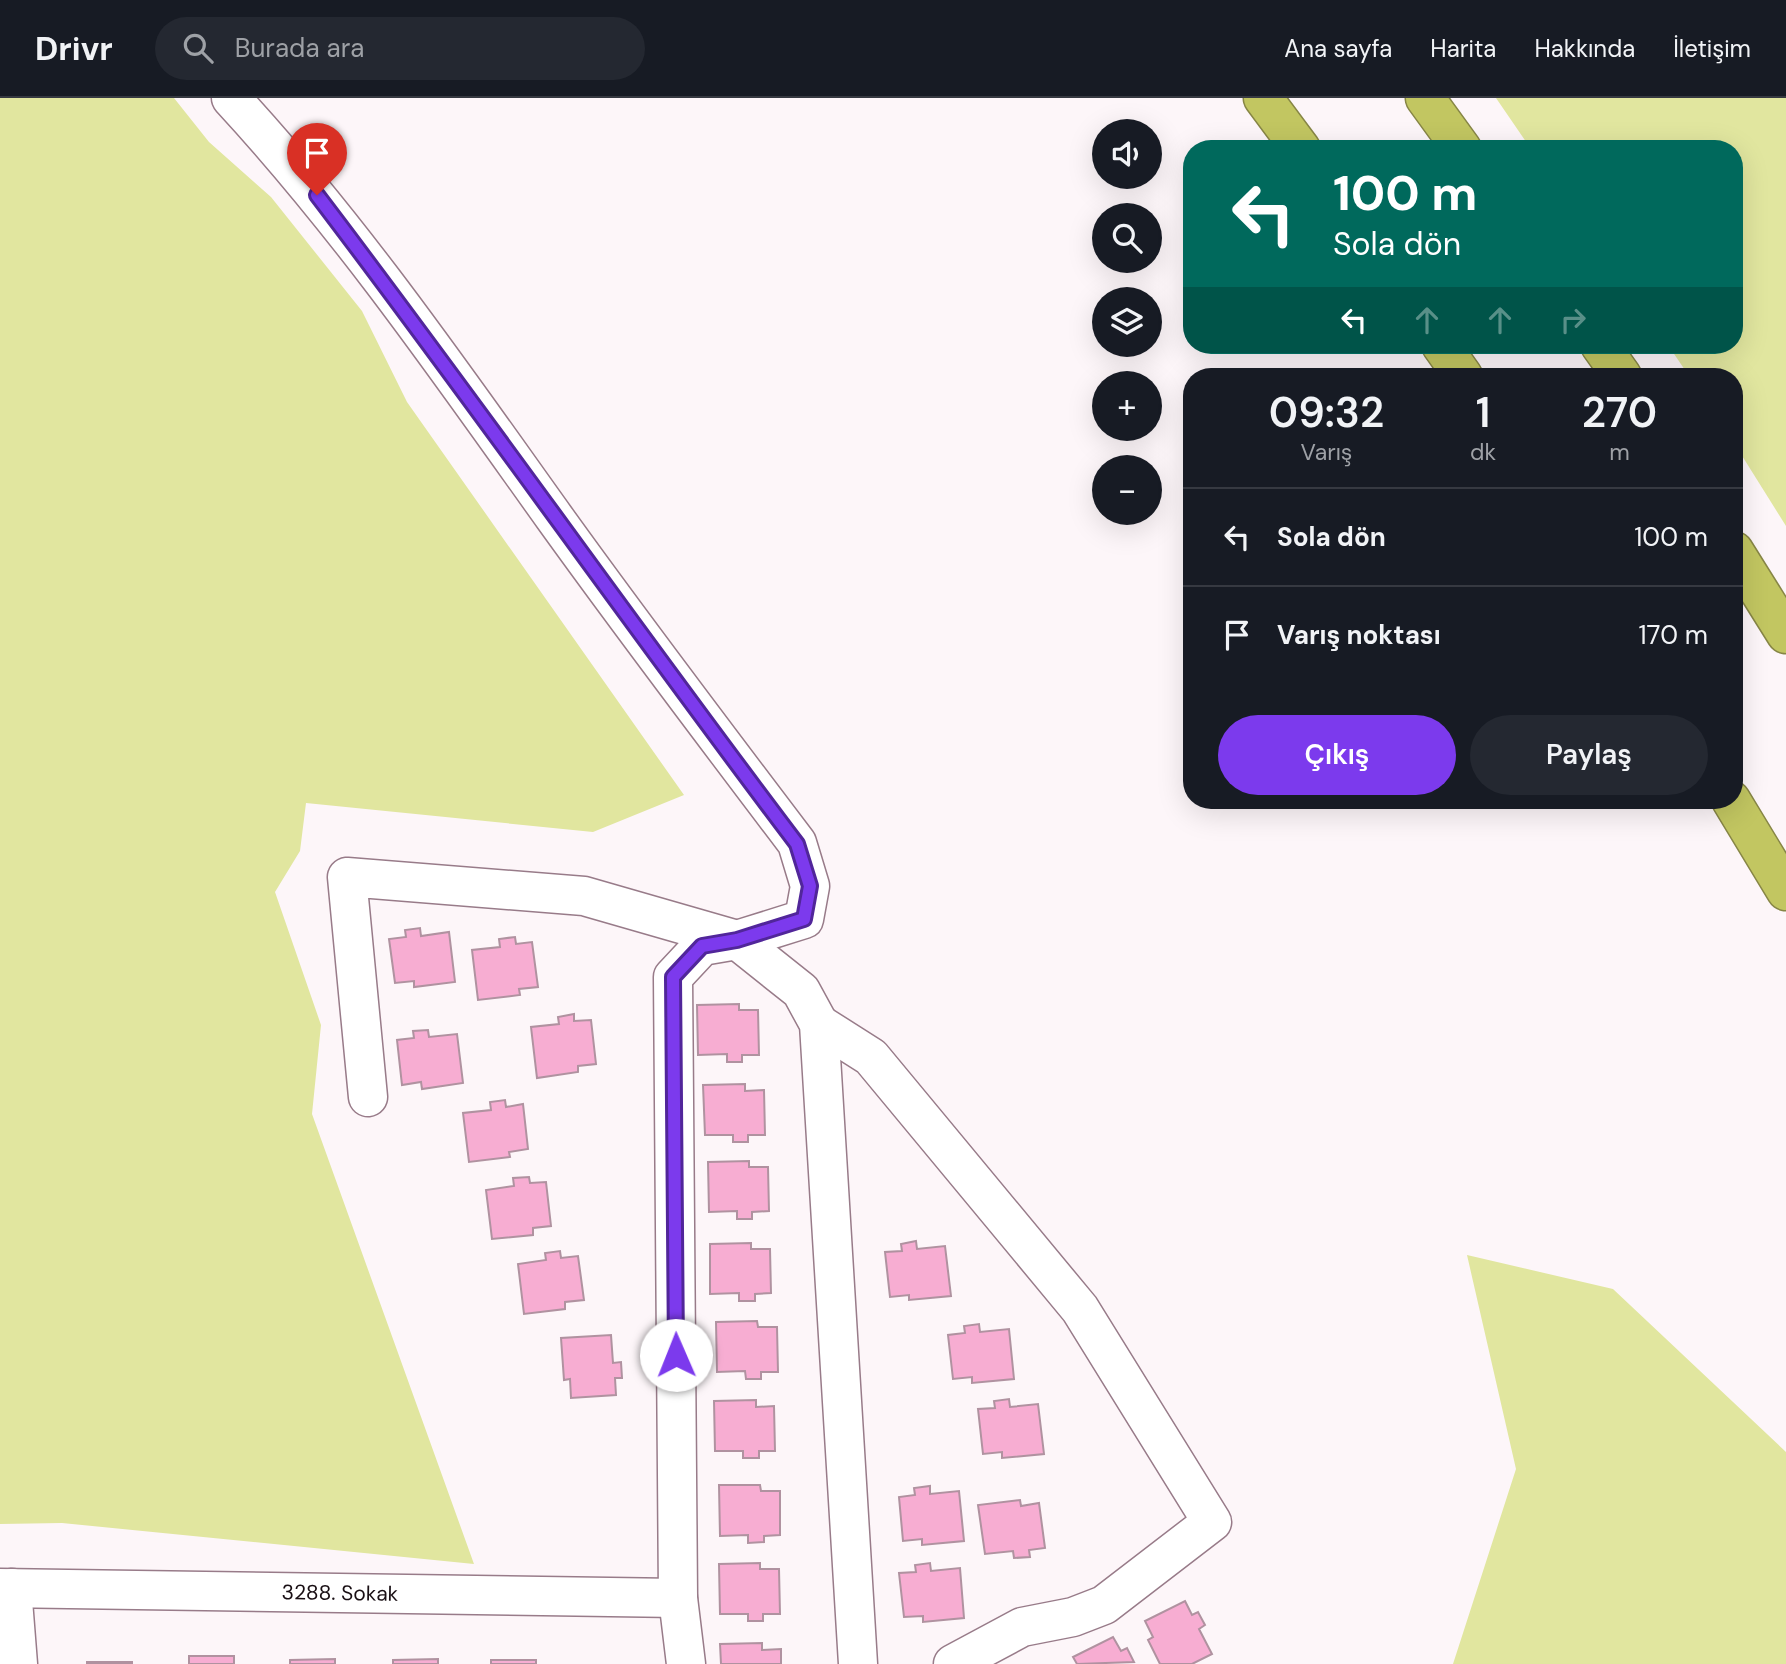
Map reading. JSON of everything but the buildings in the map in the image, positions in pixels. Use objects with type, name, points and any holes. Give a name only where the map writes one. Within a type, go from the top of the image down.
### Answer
[{"type":"highway","points":[[1263,98],[1294,140]]},
{"type":"highway","points":[[1425,98],[1455,140]]},
{"type":"highway","points":[[1743,565],[1786,634]]},
{"type":"highway","points":[[1736,809],[1786,891]]},
{"type":"street","points":[[231,98],[301,174],[436,349],[564,530],[797,844],[810,886],[804,919],[737,940],[702,946],[673,977],[678,1598],[686,1664]]},
{"type":"street","points":[[368,1097],[347,877],[584,896],[737,940],[801,991],[819,1024],[858,1664]]},
{"type":"street","points":[[819,1024],[871,1057],[1080,1310],[1212,1522],[1104,1605],[1073,1617],[1022,1627],[953,1664]]},
{"type":"street","points":[[6,1588],[18,1664]]},
{"type":"street","name":"3288. Sokak","points":[[6,1588],[678,1598]]},
{"type":"green space","points":[[0,98],[174,98],[209,142],[271,197],[362,311],[407,402],[684,795],[593,832],[306,803],[300,851],[275,892],[321,1025],[312,1114],[474,1564],[62,1523],[0,1524]]},
{"type":"green space","points":[[1496,98],[1786,98],[1786,526],[1743,457],[1743,368],[1684,368],[1674,354],[1743,354],[1743,140],[1525,140]]},
{"type":"green space","points":[[1467,1255],[1613,1289],[1786,1452],[1786,1664],[1453,1664],[1516,1469]]},
{"type":"route","points":[[317,195],[436,349],[555,519],[797,844],[810,886],[804,919],[737,940],[702,946],[673,977],[676,1355]]}]
